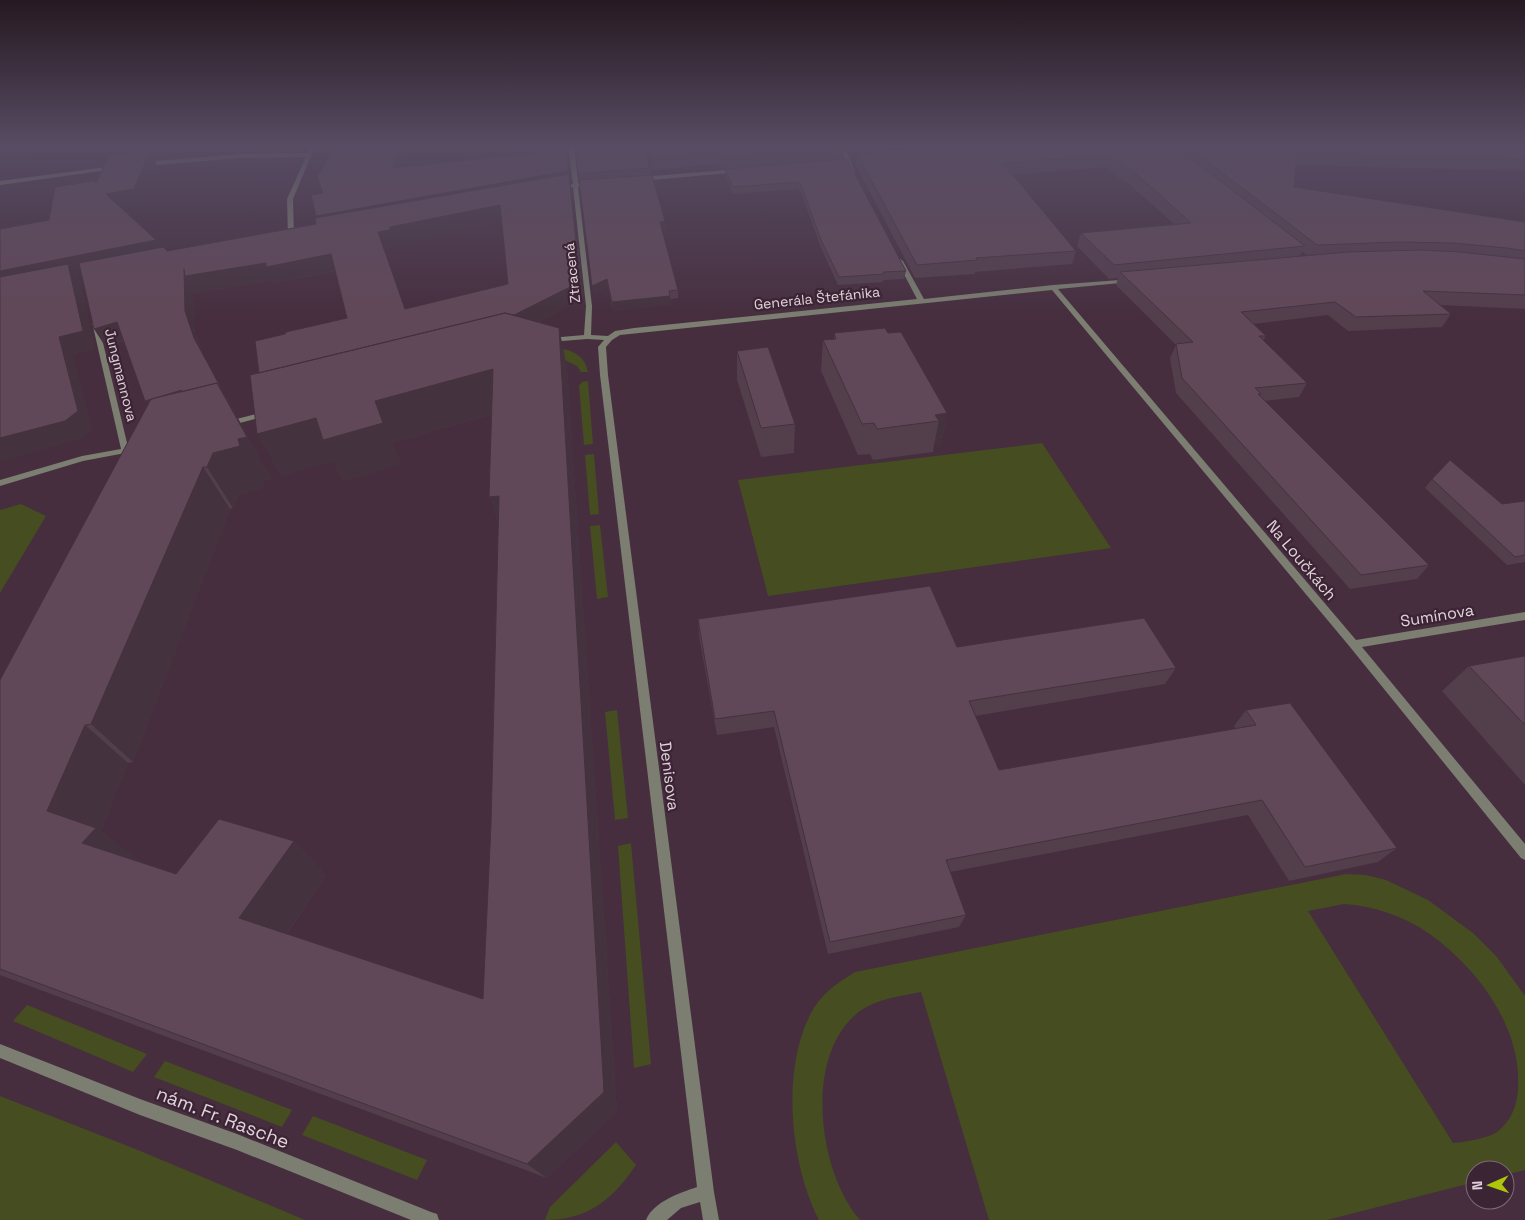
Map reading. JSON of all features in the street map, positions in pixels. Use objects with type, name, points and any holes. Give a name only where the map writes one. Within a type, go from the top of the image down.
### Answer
[{"type":"street","points":[[290,203],[291,236]]},
{"type":"street","name":"Ztracená","points":[[577,203],[589,306],[587,337]]},
{"type":"street","points":[[281,238],[300,234]]},
{"type":"street","points":[[895,253],[921,300]]},
{"type":"street","name":"Generála Štefánika","points":[[539,341],[587,337],[609,338],[618,333],[634,330],[1142,278]]},
{"type":"street","name":"Na Loučkách","points":[[1053,288],[1354,644],[1525,854]]},
{"type":"street","name":"Jungmannova","points":[[92,311],[123,454]]},
{"type":"street","name":"Denisova","points":[[609,338],[602,347],[605,384],[711,1220]]},
{"type":"street","points":[[224,425],[272,412]]},
{"type":"street","points":[[0,483],[82,459],[123,454],[148,445]]},
{"type":"street","name":"Sumínova","points":[[1354,644],[1525,616]]},
{"type":"street","name":"nám. Fr. Rasche","points":[[0,1051],[140,1107],[237,1142],[431,1220]]},
{"type":"street","points":[[654,1220],[676,1202],[706,1192]]},
{"type":"green space","points":[[555,348],[576,354],[584,361],[588,372],[581,372],[577,366],[554,355]]},
{"type":"green space","points":[[588,381],[593,444],[584,445],[579,386],[582,382]]},
{"type":"green space","points":[[1042,443],[1111,548],[768,596],[738,480]]},
{"type":"green space","points":[[594,454],[599,514],[590,515],[585,455]]},
{"type":"green space","points":[[21,504],[46,516],[0,593],[0,510]]},
{"type":"green space","points":[[600,525],[608,597],[597,599],[590,526]]},
{"type":"green space","points":[[617,710],[628,818],[615,820],[605,712]]},
{"type":"green space","points":[[631,843],[651,1064],[634,1068],[618,846]]},
{"type":"green space","points":[[1346,874],[1366,875],[1386,880],[1428,900],[1473,933],[1497,957],[1525,996],[1525,1170],[1515,1172],[1515,1160],[1465,1160],[1465,1185],[1327,1220],[989,1220],[921,992],[877,1002],[861,1010],[838,1036],[828,1061],[823,1088],[823,1118],[827,1147],[835,1175],[846,1200],[860,1220],[819,1220],[801,1172],[793,1117],[793,1089],[796,1062],[802,1036],[811,1013],[820,1000],[842,980],[855,972]],"holes":[[[1344,904],[1368,907],[1403,919],[1435,938],[1468,968],[1495,1004],[1513,1045],[1518,1089],[1512,1113],[1497,1132],[1482,1138],[1453,1143],[1308,911]]]},
{"type":"green space","points":[[27,1005],[147,1054],[133,1072],[13,1021]]},
{"type":"green space","points":[[165,1061],[292,1110],[282,1127],[154,1077]]},
{"type":"green space","points":[[0,1096],[138,1150],[305,1220],[0,1220]]},
{"type":"green space","points":[[313,1116],[427,1160],[417,1180],[302,1135]]},
{"type":"green space","points":[[616,1142],[636,1165],[618,1188],[609,1197],[587,1212],[561,1219],[545,1220],[550,1207]]},
{"type":"building","points":[[52,203],[116,203],[156,240],[0,271],[0,229],[49,220]]},
{"type":"building","points":[[313,203],[389,203],[316,216]]},
{"type":"building","points":[[402,203],[572,203],[580,282],[514,315],[505,313],[259,373],[255,341],[347,318],[331,254],[266,267],[266,263],[185,276],[184,269],[185,311],[194,338],[227,399],[217,383],[181,392],[182,390],[145,401],[117,322],[94,329],[79,263],[163,247],[167,251],[316,224],[315,218]],"holes":[[[500,205],[508,284],[405,309],[378,232],[390,230],[390,227]]]},
{"type":"building","points":[[582,203],[660,203],[665,221],[660,222],[678,290],[669,291],[670,296],[612,302],[607,279],[592,286]]},
{"type":"building","points":[[808,203],[870,203],[906,271],[839,277],[821,240]]},
{"type":"building","points":[[883,203],[1036,203],[1076,251],[976,258],[977,260],[917,265]]},
{"type":"building","points":[[1169,203],[1249,203],[1305,246],[1114,265],[1081,233],[1191,223]]},
{"type":"building","points":[[1262,203],[1399,203],[1525,222],[1525,251],[1452,243],[1398,242],[1317,245]]},
{"type":"building","points":[[1422,250],[1525,259],[1525,295],[1423,291],[1451,314],[1356,317],[1335,302],[1241,312],[1266,336],[1259,336],[1307,383],[1255,388],[1261,394],[1258,394],[1429,565],[1361,575],[1182,378],[1176,344],[1193,342],[1120,272],[1348,252]]},
{"type":"building","points":[[68,264],[83,331],[59,337],[78,411],[65,421],[0,438],[0,277]]},
{"type":"building","points":[[505,313],[559,328],[604,1092],[527,1164],[0,969],[0,680],[151,399],[217,383],[247,437],[238,439],[240,446],[213,453],[207,467],[203,467],[91,724],[85,725],[47,811],[96,828],[82,843],[176,874],[219,819],[294,841],[239,918],[483,999],[491,824],[499,496],[489,497],[493,369],[375,401],[383,423],[323,440],[316,418],[257,434],[250,375]]},
{"type":"building","points":[[885,328],[888,333],[901,332],[947,413],[935,415],[939,421],[877,429],[874,423],[862,424],[823,340],[836,339],[834,333]]},
{"type":"building","points":[[768,347],[795,424],[761,428],[737,351]]},
{"type":"building","points":[[1450,460],[1502,504],[1525,501],[1525,555],[1515,557],[1432,479]]},
{"type":"building","points":[[930,586],[957,647],[1144,618],[1176,668],[969,701],[999,770],[1256,725],[1246,710],[1290,703],[1397,848],[1305,867],[1262,800],[946,860],[966,915],[830,942],[774,711],[715,719],[698,619]]},
{"type":"building","points":[[1525,656],[1525,725],[1469,666]]}]
